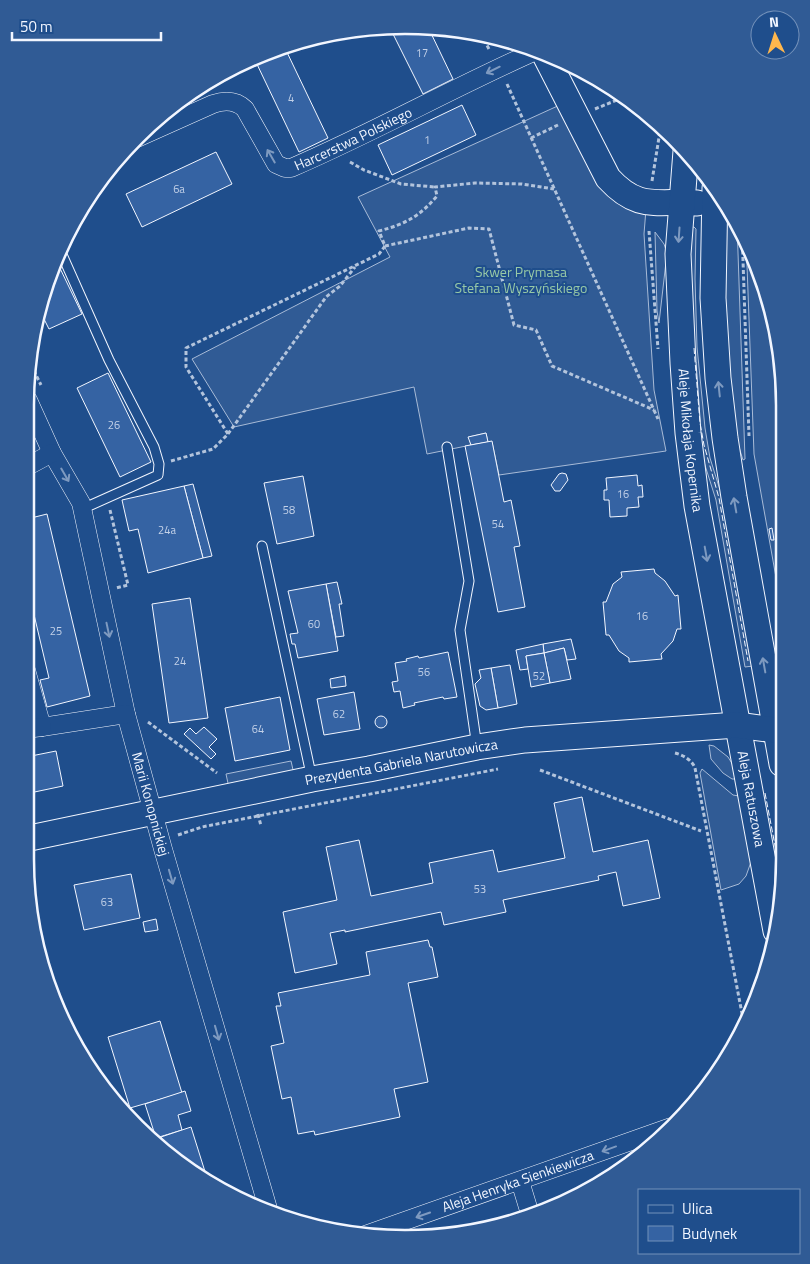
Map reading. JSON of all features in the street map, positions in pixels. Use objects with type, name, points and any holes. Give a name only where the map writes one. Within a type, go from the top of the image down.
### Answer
[{"type":"street","name":"Harcerstwa Polskiego","points":[[157,129],[205,107],[226,101],[238,103],[245,109],[273,161],[280,167],[291,168],[331,151],[528,54]]},
{"type":"street","points":[[549,63],[608,178],[618,190],[629,198],[640,202],[682,202],[712,196]]},
{"type":"street","name":"Aleje Mikołaja Kopernika","points":[[685,161],[678,254],[682,363],[689,440],[697,506],[738,725]]},
{"type":"street","points":[[715,200],[713,298],[718,378],[725,438],[734,498],[776,715]]},
{"type":"street","name":"Marii Konopnickiej","points":[[34,413],[52,453],[82,508],[133,715],[160,840],[266,1203]]},
{"type":"street","points":[[34,463],[52,453]]},
{"type":"street","points":[[34,728],[133,715]]},
{"type":"street","name":"Prezydenta Gabriela Narutowicza","points":[[34,837],[312,779],[477,747],[525,740],[738,725],[776,731]]},
{"type":"street","name":"Aleja Ratuszowa","points":[[738,725],[772,911]]},
{"type":"street","name":"Aleja Henryka Sienkiewicza","points":[[382,1229],[658,1130]]},
{"type":"street","points":[[520,1180],[529,1209]]},
{"type":"lane","points":[[64,259],[109,360],[154,447],[159,464],[158,475],[82,508]]},
{"type":"lane","points":[[447,447],[469,581],[460,630],[477,747]]},
{"type":"lane","points":[[262,546],[312,779]]},
{"type":"path","points":[[652,181],[659,134]]},
{"type":"path","points":[[531,138],[658,419]]},
{"type":"path","points":[[331,151],[364,170],[401,184],[435,187],[475,183],[522,184],[554,189]]},
{"type":"path","points":[[385,246],[379,231],[400,226],[415,218],[437,196],[435,187]]},
{"type":"path","points":[[228,434],[186,367],[186,348],[379,254],[385,246],[469,228],[489,229],[514,325],[536,330],[552,366],[654,410]]},
{"type":"path","points":[[649,231],[658,350]]},
{"type":"path","points":[[743,251],[749,437]]},
{"type":"path","points":[[159,464],[213,448],[228,434],[326,297],[340,286],[357,265]]},
{"type":"path","points":[[133,715],[217,772]]},
{"type":"path","points":[[671,752],[683,756],[693,763],[695,768],[742,1014]]},
{"type":"path","points":[[160,840],[202,827],[258,814],[501,768]]},
{"type":"path","points":[[540,770],[700,831]]},
{"type":"path","points":[[258,814],[261,826]]},
{"type":"shaded area","name":"Skwer Prymasa Stefana Wyszyńskiego","points":[[562,104],[646,209],[644,234],[654,390],[666,451],[499,475],[492,442],[488,442],[486,433],[469,437],[471,445],[427,454],[414,387],[234,427],[192,359],[390,257],[358,197]]},
{"type":"shaded area","points":[[725,216],[738,240],[745,459],[743,460],[738,444],[729,371],[725,302]]},
{"type":"shaded area","points":[[691,227],[696,229],[697,347],[705,428],[710,458],[725,506],[753,666],[745,667],[716,500],[703,459],[701,446],[689,289]]},
{"type":"shaded area","points":[[655,232],[664,244],[667,253],[659,323],[657,311]]},
{"type":"shaded area","points":[[747,260],[764,309],[773,357],[776,405],[776,578],[754,454]]},
{"type":"shaded area","points":[[709,745],[714,746],[728,757],[733,765],[736,779],[732,779],[723,773],[711,759]]},
{"type":"shaded area","points":[[291,761],[294,774],[229,788],[226,774]]},
{"type":"shaded area","points":[[702,769],[733,795],[739,796],[751,862],[746,876],[739,884],[721,890],[700,773]]},
{"type":"building","points":[[393,34],[432,35],[453,79],[423,94]]},
{"type":"building","points":[[287,53],[328,138],[299,152],[257,65]]},
{"type":"building","points":[[462,105],[476,135],[392,175],[378,145]]},
{"type":"building","points":[[216,152],[232,184],[142,227],[126,194]]},
{"type":"building","points":[[60,268],[82,314],[49,329],[44,319]]},
{"type":"building","points":[[108,373],[151,462],[120,477],[77,388]]},
{"type":"building","points":[[486,433],[488,442],[471,445],[468,437]]},
{"type":"building","points":[[492,441],[504,502],[511,500],[520,546],[514,547],[525,607],[498,612],[465,446]]},
{"type":"building","points":[[559,474],[566,474],[568,480],[560,491],[555,491],[551,485]]},
{"type":"building","points":[[637,475],[638,486],[642,485],[643,497],[638,497],[639,507],[627,508],[627,516],[610,517],[609,500],[604,500],[604,490],[607,490],[606,478]]},
{"type":"building","points":[[303,476],[314,536],[277,544],[264,483]]},
{"type":"building","points":[[193,484],[212,556],[203,558],[184,486]]},
{"type":"building","points":[[184,486],[203,558],[148,573],[138,529],[129,531],[122,500]]},
{"type":"building","points":[[47,514],[90,696],[47,707],[40,680],[49,678],[34,615],[34,517]]},
{"type":"building","points":[[772,528],[774,540],[771,540],[769,529]]},
{"type":"building","points":[[654,569],[655,573],[665,581],[675,596],[678,595],[681,629],[677,629],[673,641],[661,654],[662,659],[629,662],[629,658],[619,651],[609,635],[606,635],[603,602],[606,602],[613,584],[622,577],[621,572]]},
{"type":"building","points":[[337,582],[342,604],[339,604],[344,636],[336,637],[326,584]]},
{"type":"building","points":[[326,584],[338,651],[298,658],[295,644],[292,644],[290,634],[298,633],[288,591]]},
{"type":"building","points":[[190,598],[208,718],[169,723],[152,604]]},
{"type":"building","points":[[571,639],[576,659],[567,660],[564,648],[544,653],[543,644]]},
{"type":"building","points":[[543,644],[544,653],[526,656],[528,669],[520,670],[516,650]]},
{"type":"building","points":[[564,648],[571,679],[550,683],[544,653]]},
{"type":"building","points":[[448,652],[457,697],[444,699],[443,697],[414,703],[415,705],[403,708],[400,691],[394,692],[392,682],[398,681],[395,663],[407,661],[406,659],[418,656],[419,658]]},
{"type":"building","points":[[544,653],[550,683],[531,687],[526,656]]},
{"type":"building","points":[[510,665],[517,704],[498,708],[491,668]]},
{"type":"building","points":[[491,668],[498,708],[486,710],[480,706],[475,684],[481,678],[479,670]]},
{"type":"building","points":[[345,676],[346,686],[331,688],[330,679]]},
{"type":"building","points":[[354,692],[360,729],[324,735],[317,699]]},
{"type":"building","points":[[280,697],[290,750],[235,761],[225,708]]},
{"type":"building","points":[[379,716],[383,716],[387,722],[383,728],[379,728],[375,724],[375,720]]},
{"type":"building","points":[[204,727],[217,739],[209,747],[216,754],[211,759],[184,734],[190,728],[196,734]]},
{"type":"building","points":[[56,751],[63,786],[34,792],[34,755]]},
{"type":"building","points":[[582,797],[593,852],[648,840],[660,898],[623,906],[616,872],[598,876],[599,880],[503,900],[506,912],[444,925],[441,912],[345,932],[345,930],[330,933],[337,964],[295,973],[283,912],[337,900],[326,847],[359,840],[371,896],[433,883],[429,863],[493,850],[498,872],[565,858],[554,803]]},
{"type":"building","points":[[131,874],[140,918],[84,930],[74,885]]},
{"type":"building","points":[[156,919],[158,930],[145,932],[143,922]]},
{"type":"building","points":[[428,940],[430,947],[432,947],[438,977],[408,983],[428,1082],[394,1089],[400,1117],[315,1135],[314,1131],[298,1134],[291,1097],[282,1099],[271,1046],[284,1043],[276,1006],[281,1006],[278,993],[370,975],[366,952]]},
{"type":"building","points":[[160,1021],[182,1093],[130,1108],[108,1037]]},
{"type":"building","points":[[185,1091],[191,1111],[178,1115],[182,1130],[159,1137],[154,1133],[145,1104]]},
{"type":"building","points":[[191,1127],[205,1172],[179,1154],[161,1137]]},
{"type":"fence","points":[[694,348],[700,423],[704,445],[719,498],[748,661]]},
{"type":"fence","points":[[765,793],[776,851]]}]
